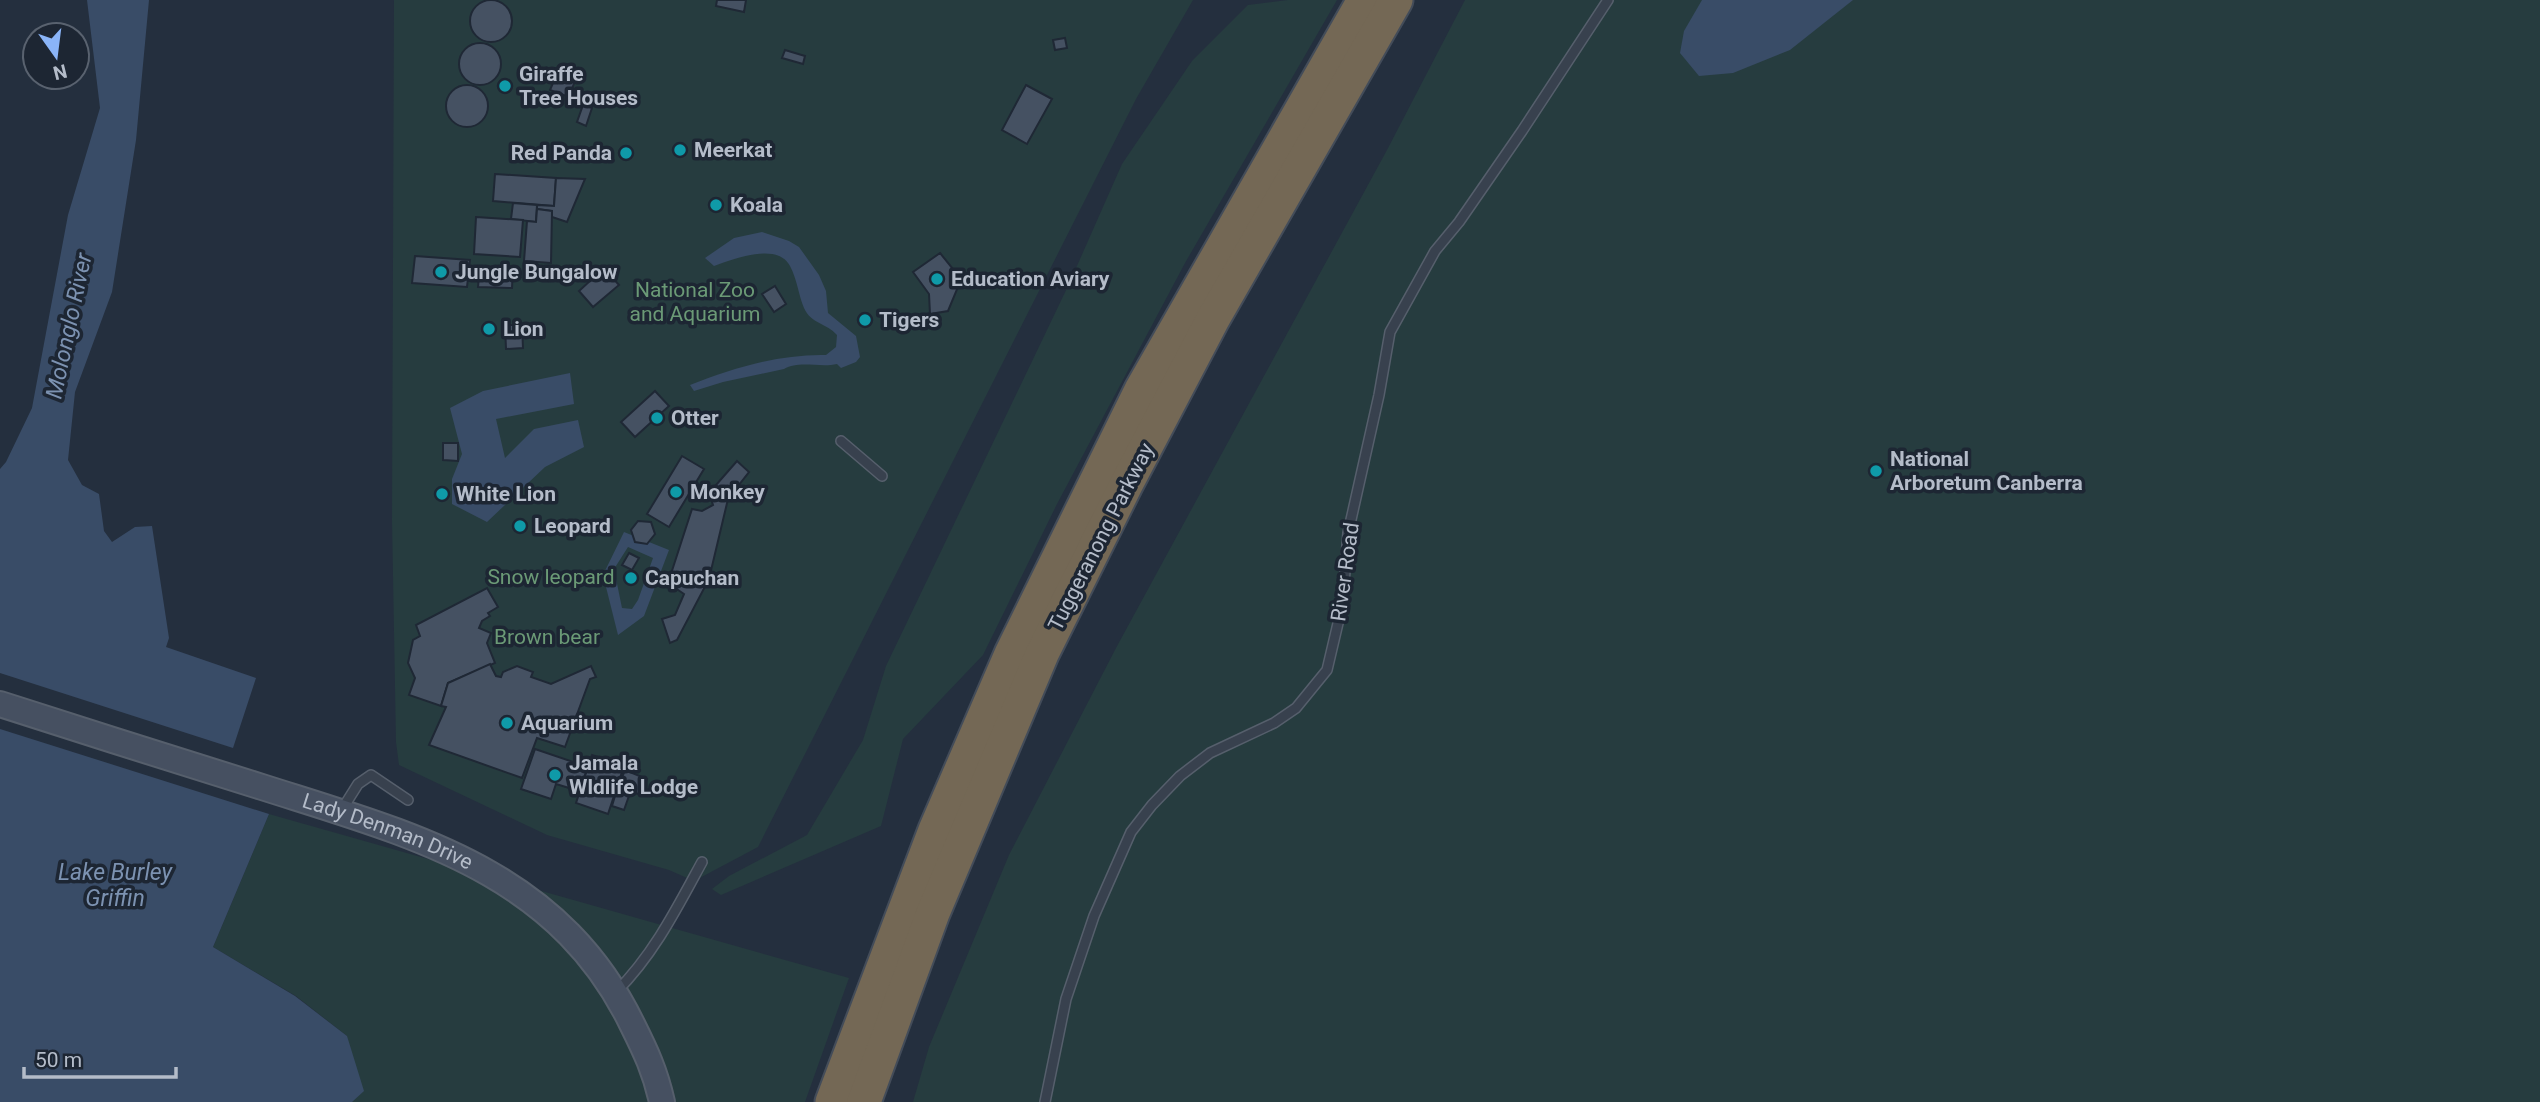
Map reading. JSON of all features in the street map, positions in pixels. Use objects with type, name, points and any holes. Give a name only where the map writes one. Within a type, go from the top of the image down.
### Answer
[{"type":"highway","name":"Tuggeranong Parkway","points":[[832,1102],[935,830],[1011,654],[1141,390],[1364,0]]},
{"type":"highway","name":"Tuggeranong Parkway","points":[[864,1102],[933,913],[1042,654],[1213,319],[1396,0]]},
{"type":"street","name":"Lady Denman Drive","points":[[0,704],[393,829],[444,850],[498,877],[534,901],[590,956],[616,992],[655,1072],[662,1102]]},
{"type":"lane","name":"River Road","points":[[1045,1102],[1066,999],[1094,916],[1131,832],[1180,776],[1210,753],[1274,723],[1296,708],[1327,670],[1339,619],[1348,533],[1379,395],[1390,332],[1435,251],[1459,222],[1522,131],[1608,0]]},
{"type":"lane","points":[[841,441],[882,476]]},
{"type":"lane","points":[[341,813],[343,804],[358,784],[371,775],[408,800]]},
{"type":"lane","points":[[616,992],[635,972],[667,927],[702,862]]},
{"type":"green space","name":"National Zoo and Aquarium","points":[[394,0],[1193,0],[1136,99],[758,847],[694,881],[669,870],[547,835],[399,765],[396,742],[392,520]]},
{"type":"green space","points":[[1288,0],[1337,0],[1185,263],[1057,504],[983,655],[903,739],[881,826],[721,895],[712,889],[729,876],[807,835],[863,740],[886,666],[1069,284],[1122,164],[1192,61],[1248,5]]},
{"type":"green space","name":"National Arboretum Canberra","points":[[1465,0],[2540,0],[2540,1102],[913,1102],[929,1047],[1009,855],[1116,648],[1387,150]]},
{"type":"green space","points":[[269,814],[849,978],[805,1102],[339,1102],[347,1036],[296,996],[213,947]]},
{"type":"water","name":"Molonglo River","points":[[87,0],[149,0],[136,140],[112,292],[75,392],[68,460],[82,485],[99,494],[104,531],[112,542],[135,527],[152,526],[169,638],[166,647],[256,678],[233,748],[0,673],[0,469],[32,408],[68,215],[100,108]]},
{"type":"water","points":[[1702,0],[1853,0],[1790,50],[1733,73],[1699,76],[1680,53],[1684,31]]},
{"type":"water","points":[[762,232],[799,247],[819,275],[826,291],[828,313],[856,336],[860,357],[856,362],[841,368],[837,364],[796,365],[694,391],[690,385],[740,368],[791,357],[826,355],[836,347],[837,335],[807,313],[790,266],[784,259],[776,255],[755,254],[714,266],[705,258],[734,238]]},
{"type":"water","points":[[570,373],[574,404],[496,419],[505,458],[534,429],[578,420],[584,447],[545,467],[487,522],[452,504],[452,479],[462,454],[450,408],[483,391]]},
{"type":"water","points":[[624,532],[669,550],[644,616],[618,635],[603,575]],"holes":[[[628,547],[653,558],[638,600],[632,609],[622,608],[614,569]]]},
{"type":"water","name":"Lake Burley Griffin","points":[[0,729],[269,814],[213,947],[295,996],[347,1036],[364,1091],[352,1102],[0,1102]]},
{"type":"building","points":[[491,0],[506,6],[512,21],[506,36],[491,42],[476,36],[470,21],[476,6]]},
{"type":"building","points":[[717,0],[746,0],[744,12],[716,6]]},
{"type":"building","points":[[1065,38],[1067,48],[1055,50],[1053,40]]},
{"type":"building","points":[[480,43],[495,49],[501,64],[495,79],[480,85],[465,79],[459,64],[465,49]]},
{"type":"building","points":[[785,50],[805,56],[803,64],[782,58]]},
{"type":"building","points":[[558,71],[576,78],[569,97],[550,90]]},
{"type":"building","points":[[467,85],[482,91],[488,106],[482,121],[467,127],[452,121],[446,106],[452,91]]},
{"type":"building","points":[[1026,85],[1052,99],[1027,144],[1002,130]]},
{"type":"building","points":[[583,105],[592,108],[586,126],[577,122]]},
{"type":"building","points":[[495,174],[556,178],[554,206],[493,201]]},
{"type":"building","points":[[556,178],[585,179],[567,222],[552,217],[552,211],[537,209],[537,205],[554,206]]},
{"type":"building","points":[[513,203],[537,205],[536,222],[511,219]]},
{"type":"building","points":[[537,209],[552,211],[551,263],[524,261],[527,221],[536,222]]},
{"type":"building","points":[[476,217],[523,220],[520,257],[474,254]]},
{"type":"building","name":"Education Aviary","points":[[940,253],[953,269],[958,287],[948,311],[930,314],[929,294],[913,272]]},
{"type":"building","name":"Jungle Bungalow","points":[[415,256],[470,260],[467,287],[412,283]]},
{"type":"building","points":[[480,266],[513,267],[512,288],[478,287]]},
{"type":"building","name":"Jungle Bungalow","points":[[604,268],[619,285],[593,307],[579,291]]},
{"type":"building","points":[[775,286],[786,304],[774,312],[762,294]]},
{"type":"building","points":[[505,325],[522,325],[523,348],[506,349]]},
{"type":"building","points":[[655,391],[669,406],[635,437],[621,422]]},
{"type":"building","points":[[443,443],[458,443],[458,461],[443,460]]},
{"type":"building","name":"Monkey","points":[[682,456],[704,469],[669,527],[647,514]]},
{"type":"building","points":[[737,461],[749,472],[728,499],[709,579],[677,640],[670,643],[662,619],[675,615],[684,594],[668,583],[692,509],[702,511],[713,505],[709,493]]},
{"type":"building","points":[[638,521],[651,522],[655,534],[647,544],[635,542],[631,530]]},
{"type":"building","points":[[629,553],[639,558],[632,570],[622,565]]},
{"type":"building","points":[[487,588],[498,607],[488,613],[490,616],[482,621],[479,628],[491,633],[487,643],[495,663],[448,683],[441,706],[409,695],[415,678],[408,663],[413,640],[420,636],[416,625]]},
{"type":"building","name":"Aquarium","points":[[490,664],[496,676],[501,677],[503,672],[517,666],[533,672],[531,677],[551,684],[591,666],[596,677],[590,679],[565,747],[537,738],[522,778],[429,745],[446,707],[441,706],[448,683]]},
{"type":"building","name":"Jamala Wldlife Lodge","points":[[535,749],[588,767],[579,791],[556,784],[551,799],[521,789]]},
{"type":"building","name":"Jamala Wldlife Lodge","points":[[592,755],[624,766],[608,814],[576,803]]},
{"type":"building","points":[[625,770],[647,779],[641,795],[618,787]]},
{"type":"building","points":[[617,789],[630,793],[624,810],[612,806]]},
{"type":"place","name":"Giraffe Tree Houses","points":[[505,86]]},
{"type":"place","name":"Meerkat","points":[[680,150]]},
{"type":"place","name":"Red Panda","points":[[626,153]]},
{"type":"place","name":"Koala","points":[[716,205]]},
{"type":"place","name":"Jungle Bungalow","points":[[441,272]]},
{"type":"place","name":"Education Aviary","points":[[937,279]]},
{"type":"place","name":"Tigers","points":[[865,320]]},
{"type":"place","name":"Lion","points":[[489,329]]},
{"type":"place","name":"Otter","points":[[657,418]]},
{"type":"place","name":"National Arboretum Canberra","points":[[1876,471]]},
{"type":"place","name":"Monkey","points":[[676,492]]},
{"type":"place","name":"White Lion","points":[[442,494]]},
{"type":"place","name":"Leopard","points":[[520,526]]},
{"type":"place","name":"Capuchan","points":[[631,578]]},
{"type":"place","name":"Aquarium","points":[[507,723]]},
{"type":"place","name":"Jamala Wldlife Lodge","points":[[555,775]]},
{"type":"park label","name":"Snow leopard","points":[[551,577]]},
{"type":"park label","name":"Brown bear","points":[[547,637]]}]
